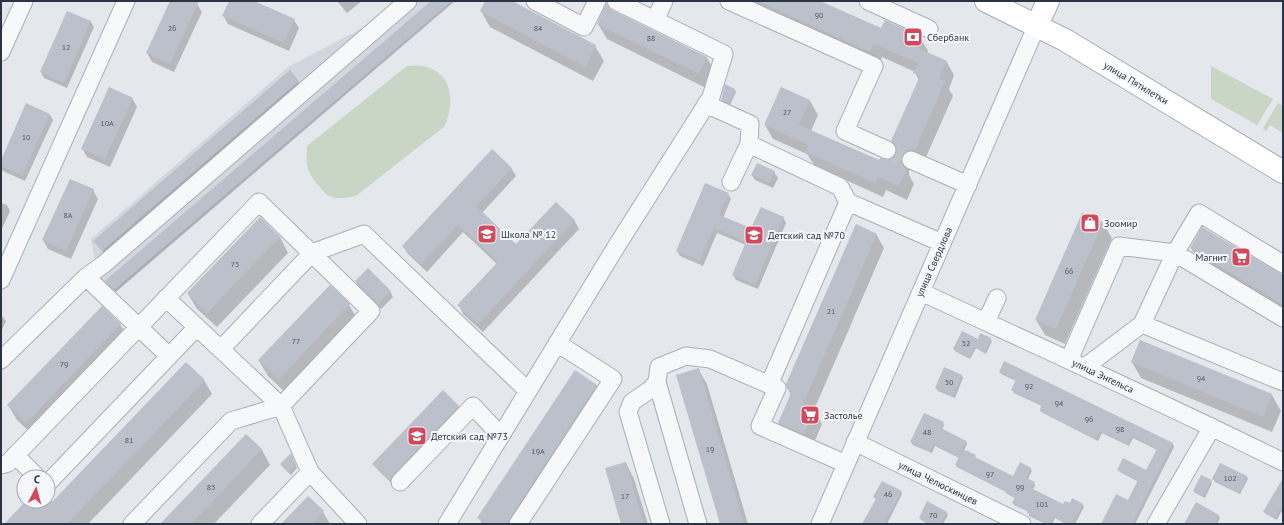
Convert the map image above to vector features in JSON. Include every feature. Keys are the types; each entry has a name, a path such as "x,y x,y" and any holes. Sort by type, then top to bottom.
{"main road":[{"name":"улица Пятилетки","path":"986,1 1065,40 1283,172"},
{"name":"улица Свердлова","path":"1037,25 1048,1"}],"street":[{"path":"1,52 24,1"},
{"path":"1,280 126,1"},
{"path":"1,360 86,277 104,264 408,1"},
{"path":"535,1 584,27 597,1"},
{"path":"447,524 557,343 711,97 724,54 616,1"},
{"path":"655,20 664,1"},
{"path":"729,1 874,66 845,131 887,150"},
{"path":"868,1 929,29"},
{"name":"улица Свердлова","path":"820,524 1037,25"},
{"path":"706,104 750,124 749,144 731,182"},
{"path":"749,144 840,187 848,202 942,243"},
{"path":"911,160 968,184"},
{"path":"1,465 8,463 259,202 372,311 281,406 231,421 132,524"},
{"path":"769,385 848,202"},
{"path":"1077,363 1142,324 1175,253 1199,213 1283,264"},
{"path":"221,350 312,253 364,234 528,391"},
{"path":"1077,363 1119,246 1175,253 1283,318"},
{"path":"86,277 169,356"},
{"name":"улица Энгельса","path":"921,292 1077,363 1283,462"},
{"path":"166,298 281,406 310,472 358,524"},
{"path":"986,322 997,298"},
{"path":"1142,324 1283,382"},
{"path":"56,475 197,327"},
{"path":"518,524 613,379 557,343"},
{"path":"698,524 657,382 659,367 686,356 710,359 777,388 760,426 846,464"},
{"path":"657,382 651,389 632,402 628,412 661,524"},
{"path":"400,482 473,406 501,436"},
{"path":"1156,524 1212,427"},
{"name":"улица Челюскинцев","path":"855,442 1022,524"},
{"path":"15,455 29,469"},
{"path":"260,524 310,472"}],"shaded area":[{"path":"414,1 453,1 111,295 99,284 91,239 288,67"}],"green space":[{"path":"407,66 423,66 433,70 441,75 446,82 449,90 450,107 445,126 356,196 334,198 329,196 321,189 309,172 307,163 307,146"},
{"path":"1211,66 1273,99 1257,125 1211,99"},
{"path":"1278,103 1283,106 1283,133 1270,125 1266,131 1263,128"}],"building":[{"path":"170,1 199,1 170,64 146,53"},
{"path":"229,1 254,1 295,19 284,43 222,16"},
{"path":"431,1 452,1 114,290 105,281"},
{"path":"485,1 512,1 596,45 585,67 480,11"},
{"path":"757,1 820,1 881,28 885,20 921,36 916,47 947,61 939,78 945,81 915,151 910,150 905,152 902,156 901,161 903,166 907,169 899,186 878,177 875,183 805,152 809,145 764,125 781,87 810,100 799,125 879,160 880,158 888,160 896,154 897,149 891,141 920,76 913,73 918,63 874,44 870,52"},
{"path":"606,4 612,10 707,57 699,74 597,24"},
{"path":"67,11 91,21 64,83 40,72"},
{"path":"290,70 299,81 102,251 93,241"},
{"path":"725,84 735,89 729,103 721,100"},
{"path":"109,87 133,98 105,159 81,149"},
{"path":"26,103 50,114 22,176 1,166 1,160"},
{"name":"Школа № 12","path":"492,149 512,168 476,206 516,244 556,202 575,220 478,324 457,305 498,262 458,225 421,264 402,246"},
{"path":"757,163 775,171 770,183 751,175"},
{"path":"70,179 94,189 66,251 42,240"},
{"name":"Детский сад №70","path":"705,183 729,193 719,215 751,228 761,207 784,217 755,285 732,275 746,242 714,228 700,261 676,251"},
{"path":"1082,213 1103,222 1056,329 1035,320"},
{"path":"260,217 280,237 207,313 187,293"},
{"path":"856,224 877,234 803,404 815,409 804,434 778,423 792,391 787,389 786,384"},
{"path":"1202,227 1283,275 1283,305 1190,248"},
{"path":"368,268 391,291 378,304 355,281"},
{"path":"330,285 350,304 278,380 258,360"},
{"path":"102,306 121,324 26,423 7,405"},
{"path":"962,331 978,339 980,333 991,338 985,352 974,347 969,357 953,349"},
{"path":"1140,340 1272,394 1263,417 1131,362"},
{"path":"1004,361 1173,443 1132,524 1101,524 1116,494 1128,500 1138,480 1117,470 1123,458 1146,470 1157,449 1132,436 1128,444 1100,431 1096,439 1040,411 1041,405 1011,390 1016,380 999,372"},
{"path":"186,362 205,380 67,524 4,524 18,509 56,509 56,498"},
{"path":"944,367 962,375 953,396 935,388"},
{"path":"699,368 744,524 720,524 676,375"},
{"path":"575,370 597,385 506,524 487,524 477,518"},
{"name":"Детский сад №73","path":"443,390 459,406 393,475 390,481 372,464"},
{"path":"924,413 944,422 941,428 966,441 958,457 933,444 930,451 910,442"},
{"path":"246,434 262,449 191,524 160,524"},
{"path":"963,449 976,455 975,457 1013,476 1020,462 1031,468 1026,478 1035,482 1031,488 1063,504 1065,501 1070,503 1072,498 1083,504 1073,524 1068,524 1054,517 1049,524 1027,513 1028,511 1012,503 1015,497 955,465"},
{"path":"291,453 296,465 289,473 280,464"},
{"path":"626,462 644,524 621,524 605,468"},
{"path":"1220,463 1247,476 1239,493 1212,479"},
{"path":"1201,475 1212,480 1203,496 1193,491"},
{"path":"1283,478 1283,504 1275,518 1263,512"},
{"path":"882,481 902,491 884,524 862,524 876,499 873,497"},
{"path":"308,496 324,511 312,524 281,524"},
{"path":"927,501 947,512 940,524 930,524 919,518"},
{"path":"1196,502 1219,515 1215,524 1184,524"}],"tunnel":[{"path":"887,150 911,160"}],"place":[{"name":"Сбербанк","path":"913,37"},
{"name":"Зоомир","path":"1090,223"},
{"name":"Школа № 12","path":"487,234"},
{"name":"Детский сад №70","path":"754,235"},
{"name":"Магнит","path":"1241,257"},
{"name":"Застолье","path":"810,415"},
{"name":"Детский сад №73","path":"417,436"}]}
